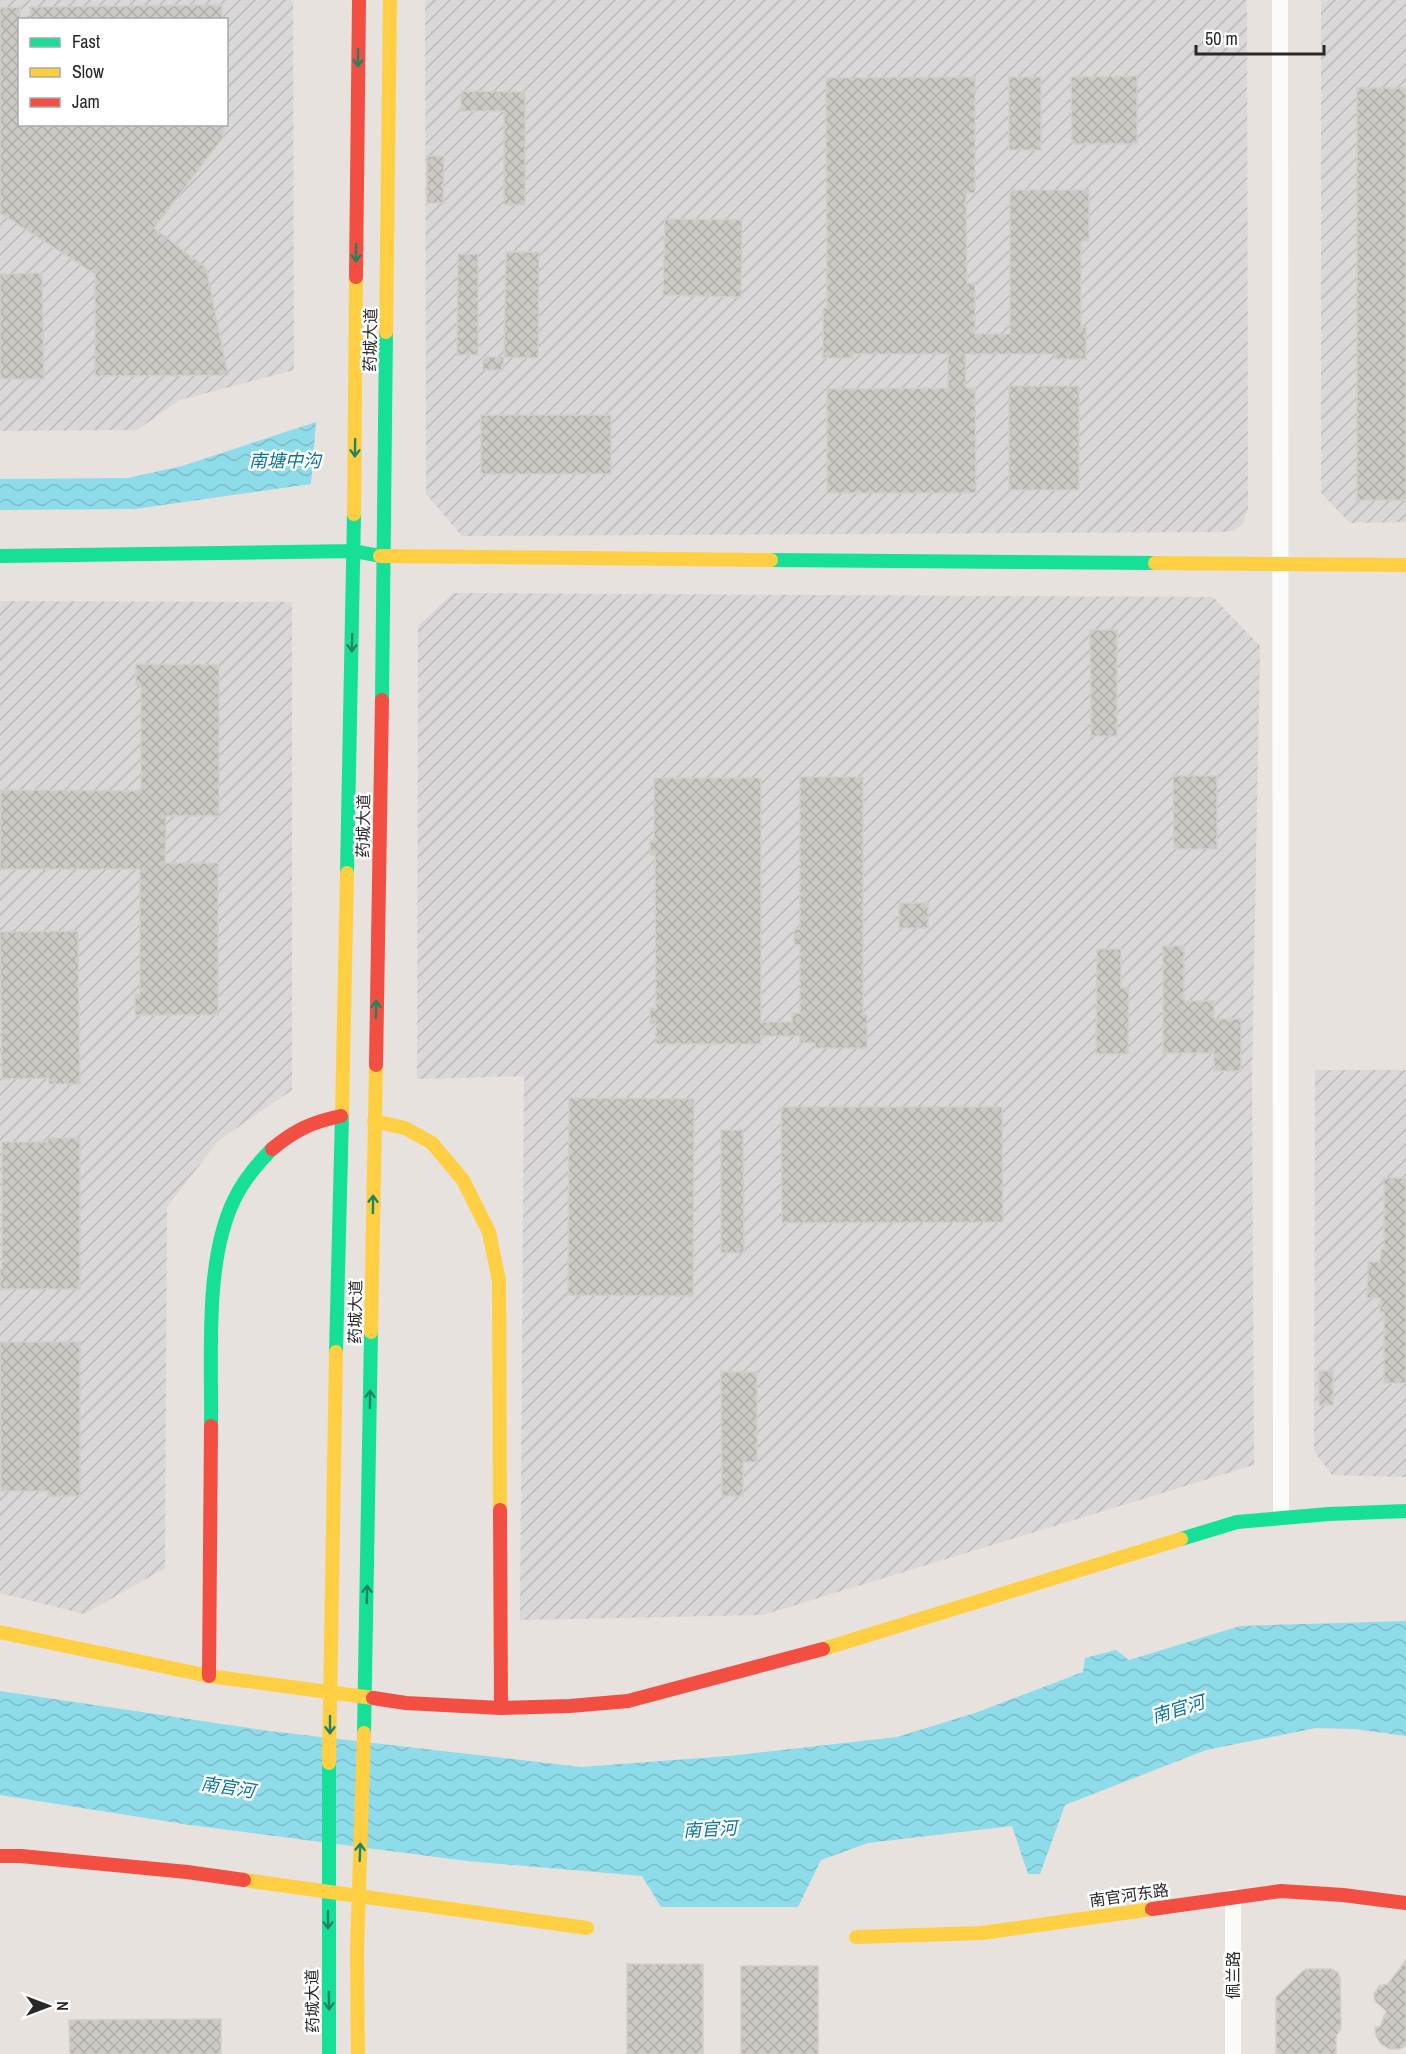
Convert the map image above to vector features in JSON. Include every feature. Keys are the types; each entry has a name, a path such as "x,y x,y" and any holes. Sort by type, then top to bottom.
{"main road":[{"name":"药城大道","path":"329,2054 330,1645 354,551 359,0"},
{"name":"药城大道","path":"358,2054 357,1952 366,1653 384,557 390,0"},
{"path":"0,556 354,551 384,557 1406,565"},
{"path":"209,1676 212,1316 217,1265 228,1214 245,1182 268,1152 289,1134 316,1121 342,1116"},
{"path":"374,1121 405,1128 432,1143 464,1180 489,1232 499,1281 501,1708"},
{"path":"0,1632 209,1676 406,1703 501,1708 570,1706 628,1701 797,1657 1238,1522 1406,1511"},
{"path":"0,1856 187,1872 587,1928"},
{"name":"南官河东路","path":"856,1937 982,1933 1281,1891 1342,1895 1406,1903"}],"street":[{"path":"1280,0 1281,1518"},
{"name":"佩兰路","path":"1233,1897 1233,2054"}],"shaded area":[{"path":"0,0 293,0 294,370 180,400 137,430 0,431"},
{"path":"425,0 1247,0 1248,510 1242,525 1234,531 1225,532 462,536 426,494"},
{"path":"1321,0 1406,0 1406,522 1350,523 1321,493"},
{"path":"453,593 1213,597 1260,646 1252,1078 1254,1465 763,1615 520,1620 524,1076 417,1079 418,626"},
{"path":"0,601 292,602 292,1090 219,1140 167,1207 165,1568 84,1614 0,1593"},
{"path":"1315,1070 1406,1070 1406,1477 1332,1475 1314,1451"}],"water":[{"name":"南塘中沟","path":"316,422 311,484 135,509 0,510 0,479 128,478 182,466"},
{"name":"南官河","path":"1406,1621 1406,1736 1354,1729 1316,1728 1206,1750 1065,1805 1040,1874 1028,1874 1012,1826 868,1843 821,1860 798,1907 661,1907 642,1876 467,1861 190,1825 0,1795 0,1691 269,1731 581,1767 728,1756 897,1737 975,1713 1083,1672 1085,1658 1116,1650 1129,1660 1240,1626"}],"building":[{"path":"222,5 222,18 30,18 30,7"},
{"path":"20,7 20,18 18,18 18,126 224,126 224,136 154,228 206,268 228,375 95,376 95,274 0,213 0,8"},
{"path":"1137,76 1137,144 1072,144 1071,77"},
{"path":"975,77 975,193 966,193 967,283 975,283 975,334 1010,334 1010,190 1089,190 1089,241 1081,241 1081,327 1086,327 1086,359 1055,359 1055,354 965,354 966,388 975,388 976,493 827,493 827,389 948,388 948,354 853,354 853,358 823,358 823,308 827,308 826,78"},
{"path":"1009,77 1041,77 1041,150 1009,150"},
{"path":"1357,88 1406,88 1406,500 1357,500"},
{"path":"461,91 525,92 525,205 504,205 504,111 461,111"},
{"path":"427,156 444,156 443,203 427,203"},
{"path":"665,219 742,220 741,297 663,295"},
{"path":"506,252 539,252 538,358 504,357"},
{"path":"458,254 478,254 478,355 457,355"},
{"path":"42,273 44,379 0,379 0,274"},
{"path":"483,357 504,357 503,370 483,370"},
{"path":"1009,386 1079,386 1079,490 1009,490"},
{"path":"481,415 611,415 611,474 481,474"},
{"path":"1090,630 1117,630 1117,736 1091,736"},
{"path":"136,664 219,665 219,816 166,816 165,863 218,863 218,1015 135,1015 135,994 140,994 140,869 0,869 1,790 141,791 141,685 136,685"},
{"path":"1173,776 1217,776 1217,849 1174,849"},
{"path":"800,777 863,777 863,1015 867,1015 867,1048 815,1048 815,1043 800,1043 800,1036 761,1036 761,1044 656,1044 656,1024 650,1024 650,1008 656,1008 655,855 650,855 650,840 654,840 654,778 761,778 761,1022 792,1022 792,1013 800,1013 800,945 794,945 794,929 800,929"},
{"path":"899,903 928,903 928,928 899,928"},
{"path":"78,931 80,1084 49,1084 49,1078 2,1079 0,932"},
{"path":"1163,946 1184,946 1184,1001 1214,1001 1214,1019 1241,1019 1241,1071 1214,1071 1214,1053 1163,1053"},
{"path":"1097,949 1121,949 1121,988 1129,988 1128,1054 1096,1054"},
{"path":"569,1098 694,1099 693,1296 568,1295"},
{"path":"781,1107 1002,1107 1003,1222 782,1223"},
{"path":"721,1130 743,1130 744,1253 721,1253"},
{"path":"48,1138 80,1138 80,1289 0,1289 2,1142 48,1142"},
{"path":"1384,1178 1406,1178 1406,1383 1384,1383 1384,1312 1380,1312 1381,1298 1367,1298 1368,1262 1380,1262 1381,1249 1384,1249"},
{"path":"0,1342 80,1342 80,1496 48,1496 48,1491 1,1491"},
{"path":"1319,1371 1333,1371 1333,1405 1319,1405"},
{"path":"721,1372 757,1372 757,1462 743,1462 743,1496 722,1496"},
{"path":"1406,1960 1406,2046 1389,2049 1381,2044 1376,2036 1375,2027 1380,2027 1386,2011 1375,2001 1374,1994 1379,1986 1388,1984"},
{"path":"627,1964 703,1964 703,2054 627,2054"},
{"path":"741,1966 818,1966 818,2054 741,2054"},
{"path":"1307,1969 1332,1969 1338,1973 1340,1978 1341,2029 1336,2036 1336,2054 1276,2054 1276,1997"},
{"path":"221,2019 221,2054 70,2054 69,2020"}],"traffic: fast":[{"path":"382,700 386,332"},
{"path":"347,873 354,514"},
{"path":"0,556 354,551 380,556"},
{"path":"771,560 1155,563"},
{"path":"336,1352 342,1114"},
{"path":"211,1426 212,1311 218,1252 224,1225 234,1200 251,1173 272,1149"},
{"path":"364,1733 371,1332"},
{"path":"1181,1539 1237,1522 1329,1514 1406,1511"},
{"path":"329,1763 329,2054"}],"traffic: slow":[{"path":"386,332 390,0"},
{"path":"354,514 356,277"},
{"path":"380,556 771,560"},
{"path":"1155,563 1406,565"},
{"path":"342,1114 347,873"},
{"path":"371,1332 376,1065"},
{"path":"374,1121 405,1128 432,1143 463,1180 489,1232 499,1281 500,1510"},
{"path":"329,1763 336,1352"},
{"path":"823,1649 1181,1539"},
{"path":"0,1632 209,1676 373,1698"},
{"path":"358,2054 357,1952 364,1733"},
{"path":"244,1880 587,1928"},
{"path":"856,1937 982,1933 1152,1909"}],"traffic: jam":[{"path":"356,277 359,0"},
{"path":"376,1065 382,700"},
{"path":"272,1149 304,1128 341,1116"},
{"path":"209,1676 211,1426"},
{"path":"500,1510 501,1708"},
{"path":"373,1698 406,1703 501,1708 570,1706 628,1701 823,1649"},
{"path":"0,1856 187,1872 244,1880"},
{"path":"1152,1909 1281,1891 1343,1895 1406,1903"}]}
